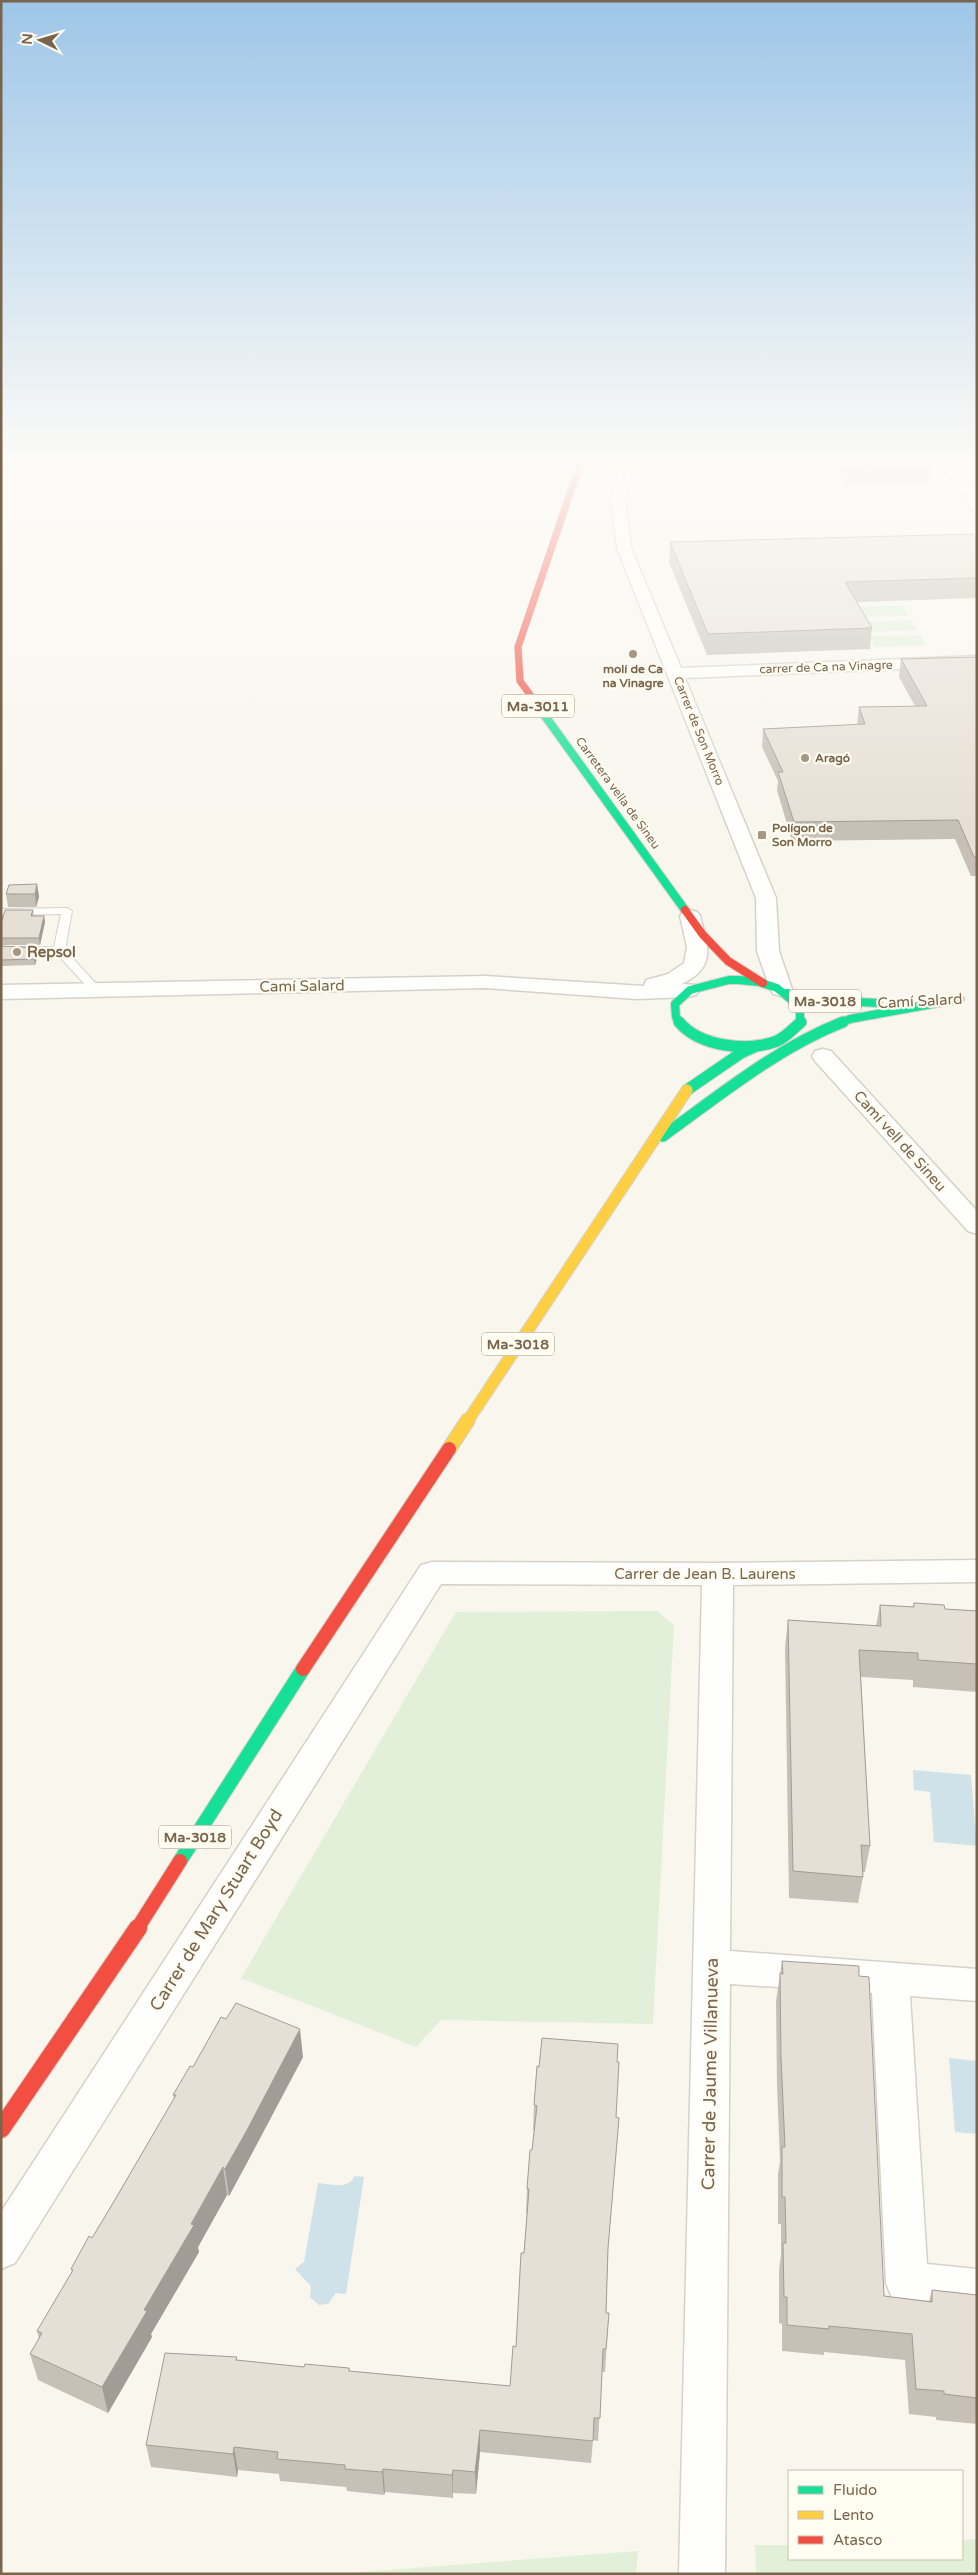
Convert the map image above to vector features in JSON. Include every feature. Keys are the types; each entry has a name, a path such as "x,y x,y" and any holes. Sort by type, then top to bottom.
{"main road":[{"name":"Carretera vella de Sineu","path":"539,584 518,647 520,681 703,935 728,961 777,988"},
{"name":"Carretera vella de Sineu","path":"703,935 711,960"},
{"path":"695,1049 682,1026 674,1006 708,975"},
{"name":"Ma-3018","path":"693,988 729,980 777,988 800,1007 801,1022"},
{"name":"Camí Salard","path":"649,1146 767,1062 825,1029 850,1019 964,999 864,1003 818,1000 777,988"},
{"name":"Camí Salard","path":"827,1013 864,1003"},
{"name":"Ma-3018","path":"689,1087 741,1052 788,1036 801,1022 814,1017"},
{"name":"Ma-3018","path":"682,1026 711,1042 726,1046 756,1046"},
{"name":"Ma-3018","path":"1,2129 113,1967 279,1704 689,1087 693,1072"}],"street":[{"name":"Carrer de Son Morro","path":"639,584 766,898 768,942 777,988"},
{"name":"carrer de Ca na Vinagre","path":"676,673 977,661"},
{"path":"571,989 661,984 682,976 693,967 698,950 690,916"},
{"name":"Camí Salard","path":"1,992 487,982 601,992 655,993 693,988"},
{"name":"Camí Salard","path":"601,992 644,1003 682,1026"},
{"name":"Camí vell de Sineu","path":"823,1056 977,1226"},
{"name":"Carrer de Jean B. Laurens","path":"432,1573 718,1574 977,1571"},
{"name":"Carrer de Mary Stuart Boyd","path":"1,2249 432,1573"},
{"name":"Carrer de Jaume Villanueva","path":"702,2574 718,1574"},
{"path":"711,1967 977,1985"},
{"path":"890,1978 907,2283 977,2290"}],"lane":[{"path":"1,912 67,911 58,950"},
{"path":"1,950 58,950 96,990"}],"green space":[{"path":"903,606 908,616 856,617 851,607"},
{"path":"911,620 917,630 865,632 859,622"},
{"path":"920,635 926,645 875,647 869,636"},
{"path":"657,1611 674,1625 653,2024 441,2020 416,2047 241,1978 456,1612"},
{"path":"977,2539 977,2574 756,2574 755,2545 788,2545 788,2560 963,2560 963,2540"},
{"path":"638,2551 636,2574 334,2574"}],"shaded area":[{"path":"913,1770 971,1775 977,1846 934,1842 930,1792 914,1790"},
{"path":"949,2058 977,2061 977,2134 955,2132"},
{"path":"354,2176 364,2177 346,2294 336,2293 328,2304 319,2305 310,2297 311,2286 295,2269 304,2262 318,2183 344,2185 352,2180"}],"building":[{"path":"687,584 846,584 872,628 708,634"},
{"path":"977,657 977,857 974,857 958,820 794,822 778,772 783,772 763,729 865,724 859,707 927,706 901,659"},
{"path":"37,884 35,894 6,894 9,885"},
{"path":"5,910 33,910 31,916 44,916 39,938 1,938 1,924"},
{"path":"1,946 37,948 34,959 1,960"},
{"path":"914,1603 944,1605 945,1609 977,1611 977,1664 918,1660 918,1653 859,1650 870,1846 861,1845 863,1877 793,1871 788,1620 881,1626 880,1605 914,1607"},
{"path":"782,1961 859,1966 859,1976 869,1977 884,2296 932,2302 932,2290 977,2295 977,2398 944,2394 944,2391 916,2389 912,2334 829,2326 829,2329 787,2325 787,2297 784,2297 783,2243 786,2243 785,2197 782,2197 782,2147 785,2147 781,2057 780,1973 783,1974"},
{"path":"236,2003 300,2029 246,2132 225,2169 223,2167 191,2224 194,2225 144,2310 147,2311 102,2387 30,2354 42,2333 37,2331 73,2270 71,2269 89,2236 92,2238 116,2198 176,2095 173,2095 190,2066 193,2067 221,2017 226,2019"},
{"path":"542,2038 618,2044 616,2117 619,2118 608,2248 606,2313 609,2313 606,2349 603,2349 600,2418 594,2418 593,2441 480,2430 475,2472 453,2470 452,2475 383,2469 382,2472 345,2469 345,2465 277,2459 278,2452 234,2447 233,2454 146,2445 165,2353 237,2357 236,2360 304,2367 305,2364 349,2368 349,2371 510,2386 513,2346 516,2347 521,2253 524,2253 530,2150 532,2150 537,2106 534,2105 537,2066 539,2067"}],"traffic: fast":[{"path":"539,707 685,910"},
{"path":"729,980 759,982 777,988 793,999 800,1007 801,1022 780,1040 753,1046 723,1044 695,1035 684,1028 676,1017 675,1004 690,990 729,980"},
{"path":"787,993 818,1000 878,1003"},
{"path":"663,1136 767,1062 825,1029 850,1019 960,999"},
{"path":"687,1090 741,1053 756,1046"},
{"path":"180,1861 303,1669"}],"traffic: slow":[{"path":"449,1449 687,1090"}],"traffic: jam":[{"path":"539,584 518,647 520,681 539,707"},
{"path":"685,910 703,935 728,961 763,983"},
{"path":"303,1669 449,1449"},
{"path":"1,2129 113,1967 180,1861"}],"place":[{"name":"molí de Ca na Vinagre","path":"633,654"},
{"name":"Aragó","path":"805,758"},
{"name":"Polígon de Son Morro","path":"762,835"},
{"name":"Repsol","path":"17,952"}]}
